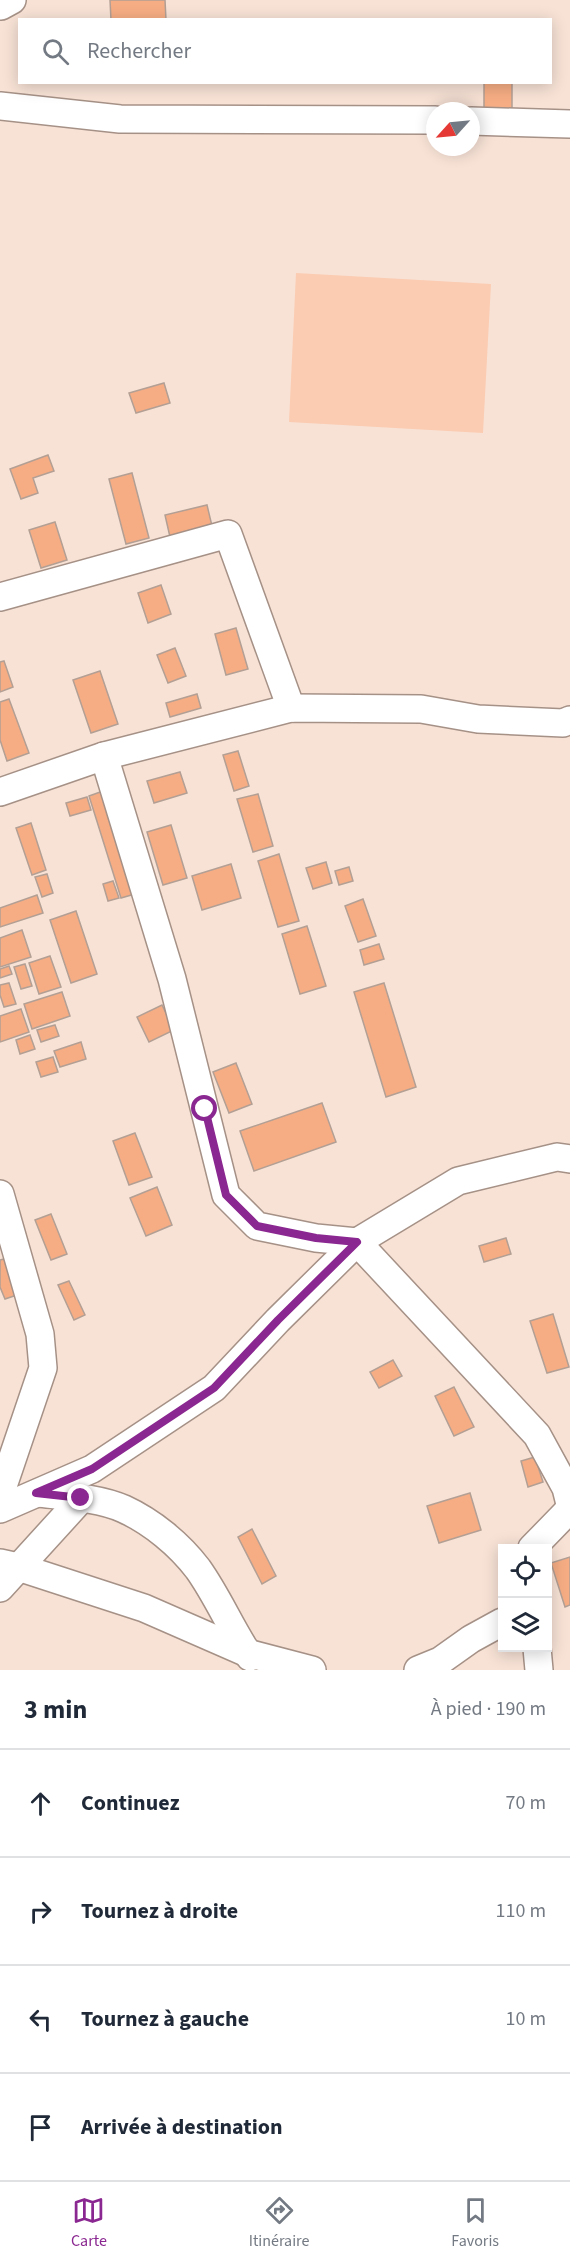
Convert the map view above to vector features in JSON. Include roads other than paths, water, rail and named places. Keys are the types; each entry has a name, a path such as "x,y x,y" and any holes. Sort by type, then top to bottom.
{"street":[{"path":"0,4 1,6 12,0"},
{"path":"0,106 120,119 426,120"},
{"path":"480,121 570,124"},
{"path":"0,597 228,534 291,708"},
{"path":"0,792 104,756 291,708 421,709 478,719 563,723 570,720"},
{"path":"104,756 172,979 226,1195 257,1226 316,1238 357,1242 537,1435 566,1488 570,1506 536,1544"},
{"path":"0,1509 92,1469 214,1388 278,1320 357,1242 458,1182 557,1157 570,1159"},
{"path":"0,1194 40,1334 43,1368 0,1496"},
{"path":"36,1493 81,1498 122,1508 156,1528 198,1570 253,1661"},
{"path":"0,1588 9,1565 81,1498"},
{"path":"9,1565 144,1608 253,1661 312,1670"},
{"path":"418,1670 440,1661 471,1639 498,1624"},
{"path":"537,1652 539,1670"}]}
